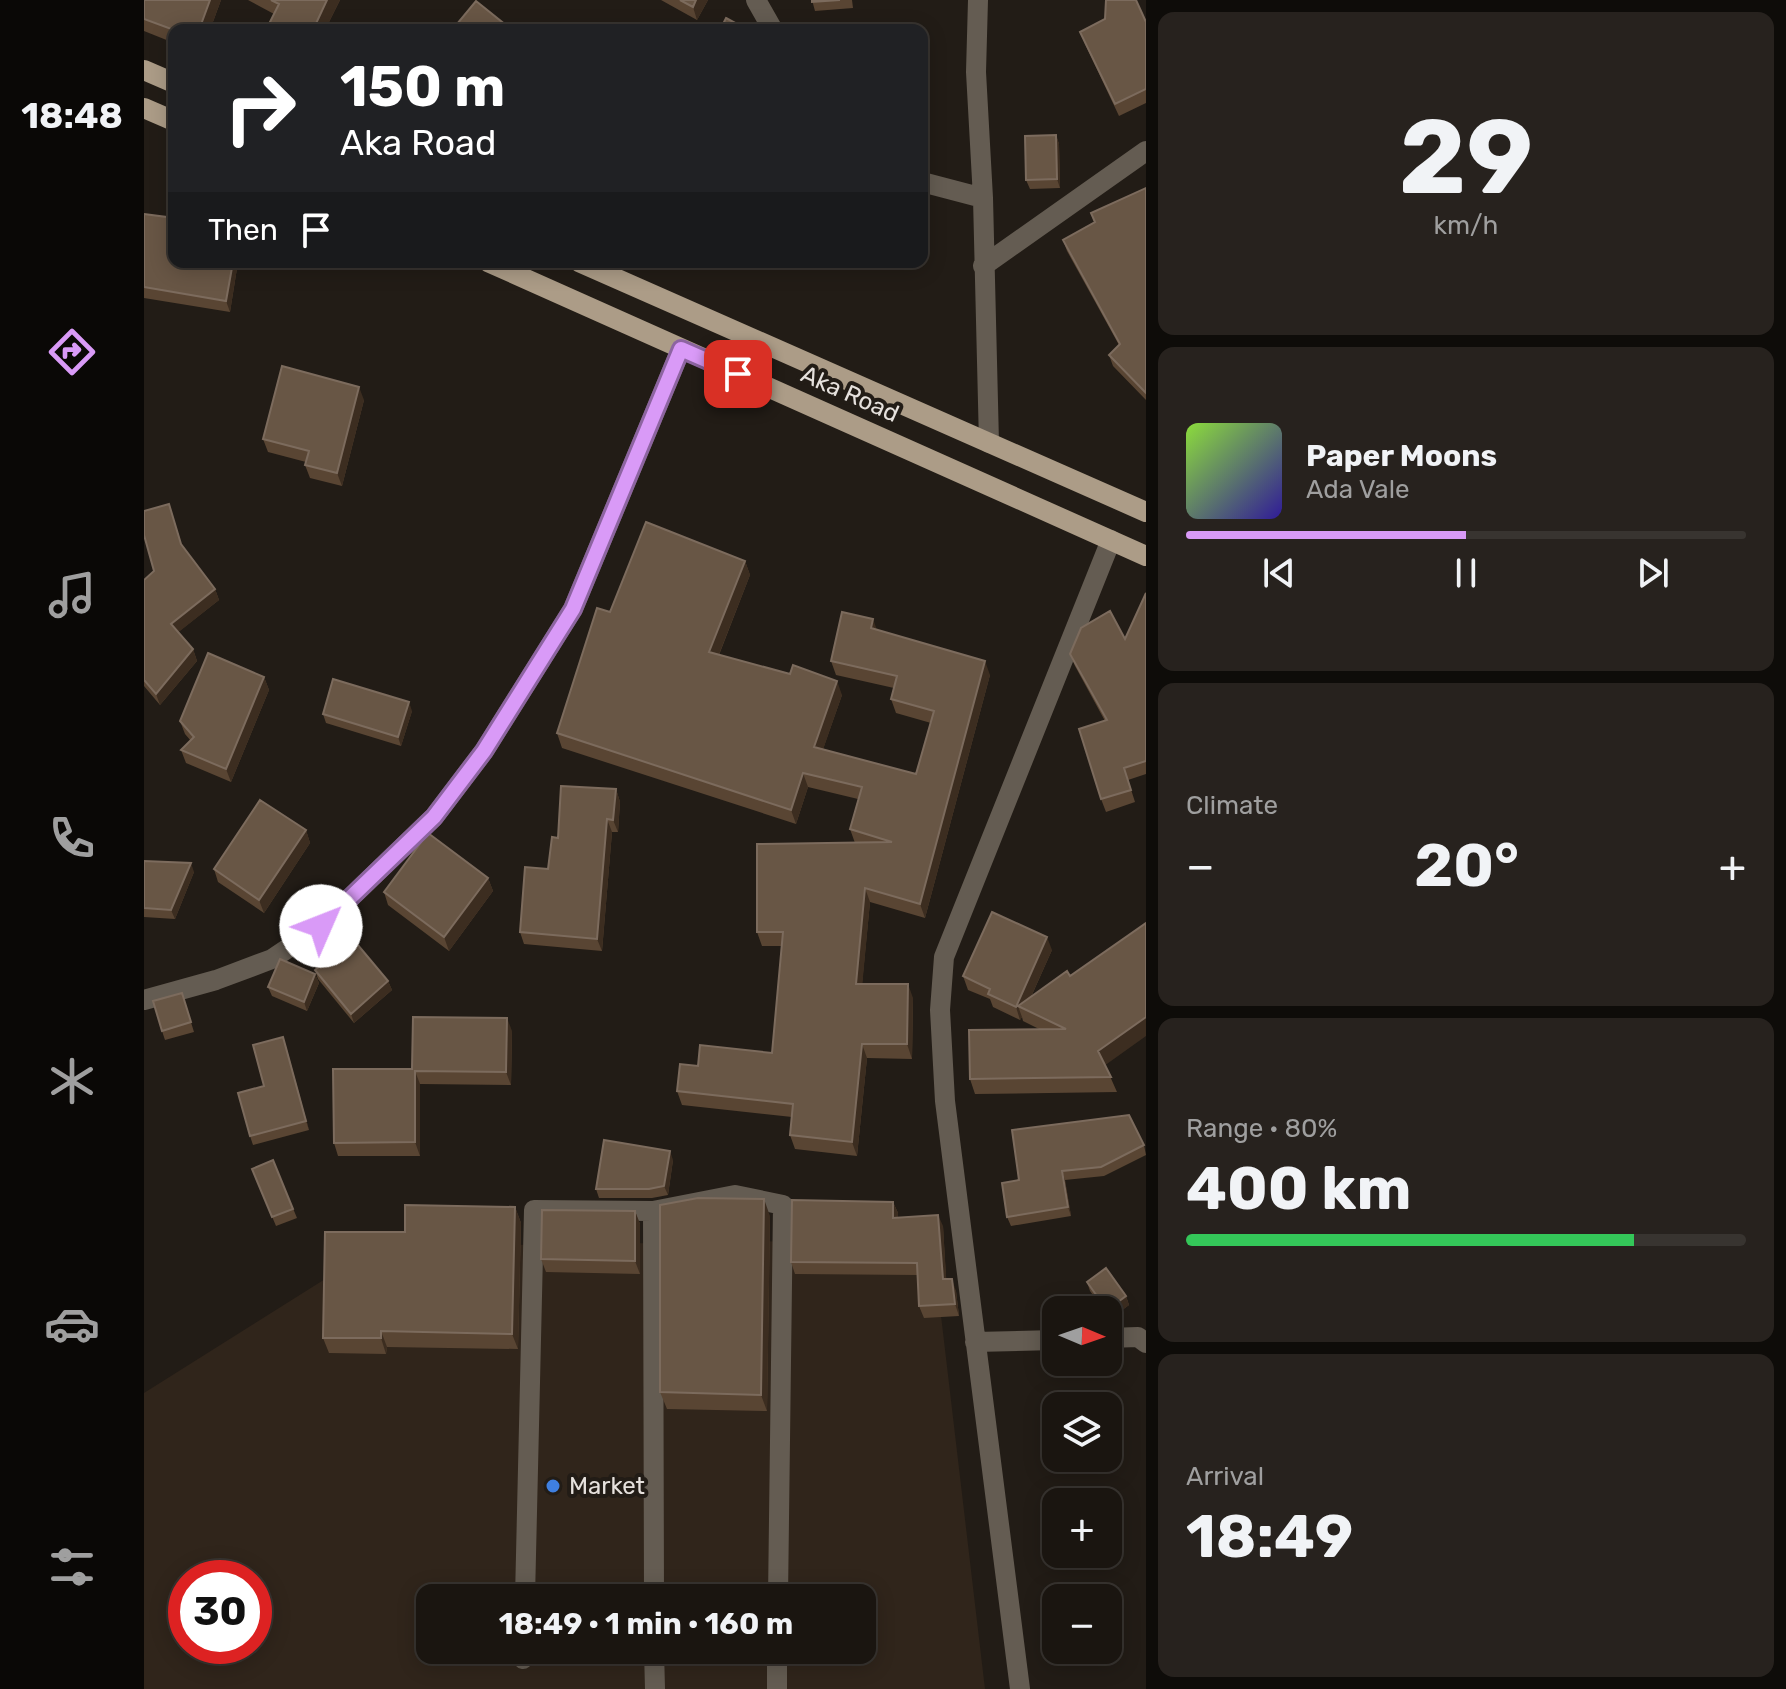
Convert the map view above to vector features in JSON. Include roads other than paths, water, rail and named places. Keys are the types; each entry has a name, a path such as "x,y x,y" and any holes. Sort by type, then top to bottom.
{"main road":[{"path":"144,70 168,80"},
{"path":"144,108 168,118"},
{"name":"Aka Road","path":"501,268 1146,556"},
{"name":"Aka Road","path":"593,268 1146,512"}],"street":[{"path":"756,0 770,24"},
{"path":"978,0 976,72 983,198 989,443"},
{"path":"983,266 1146,151"},
{"path":"928,184 983,198"},
{"path":"144,1000 216,980 272,959 321,926 434,817 484,751 573,609 681,349"},
{"path":"1020,1689 945,1101 940,1010 944,957 1111,540"},
{"path":"525,1584 534,1210 653,1211 735,1195 783,1205 778,1584"},
{"path":"653,1211 654,1584"},
{"path":"1122,1338 1138,1337 1146,1343"},
{"path":"975,1342 1042,1340"},
{"path":"654,1664 655,1689"},
{"path":"777,1664 777,1689"}],"place":[{"name":"Market","path":"553,1486"}]}
